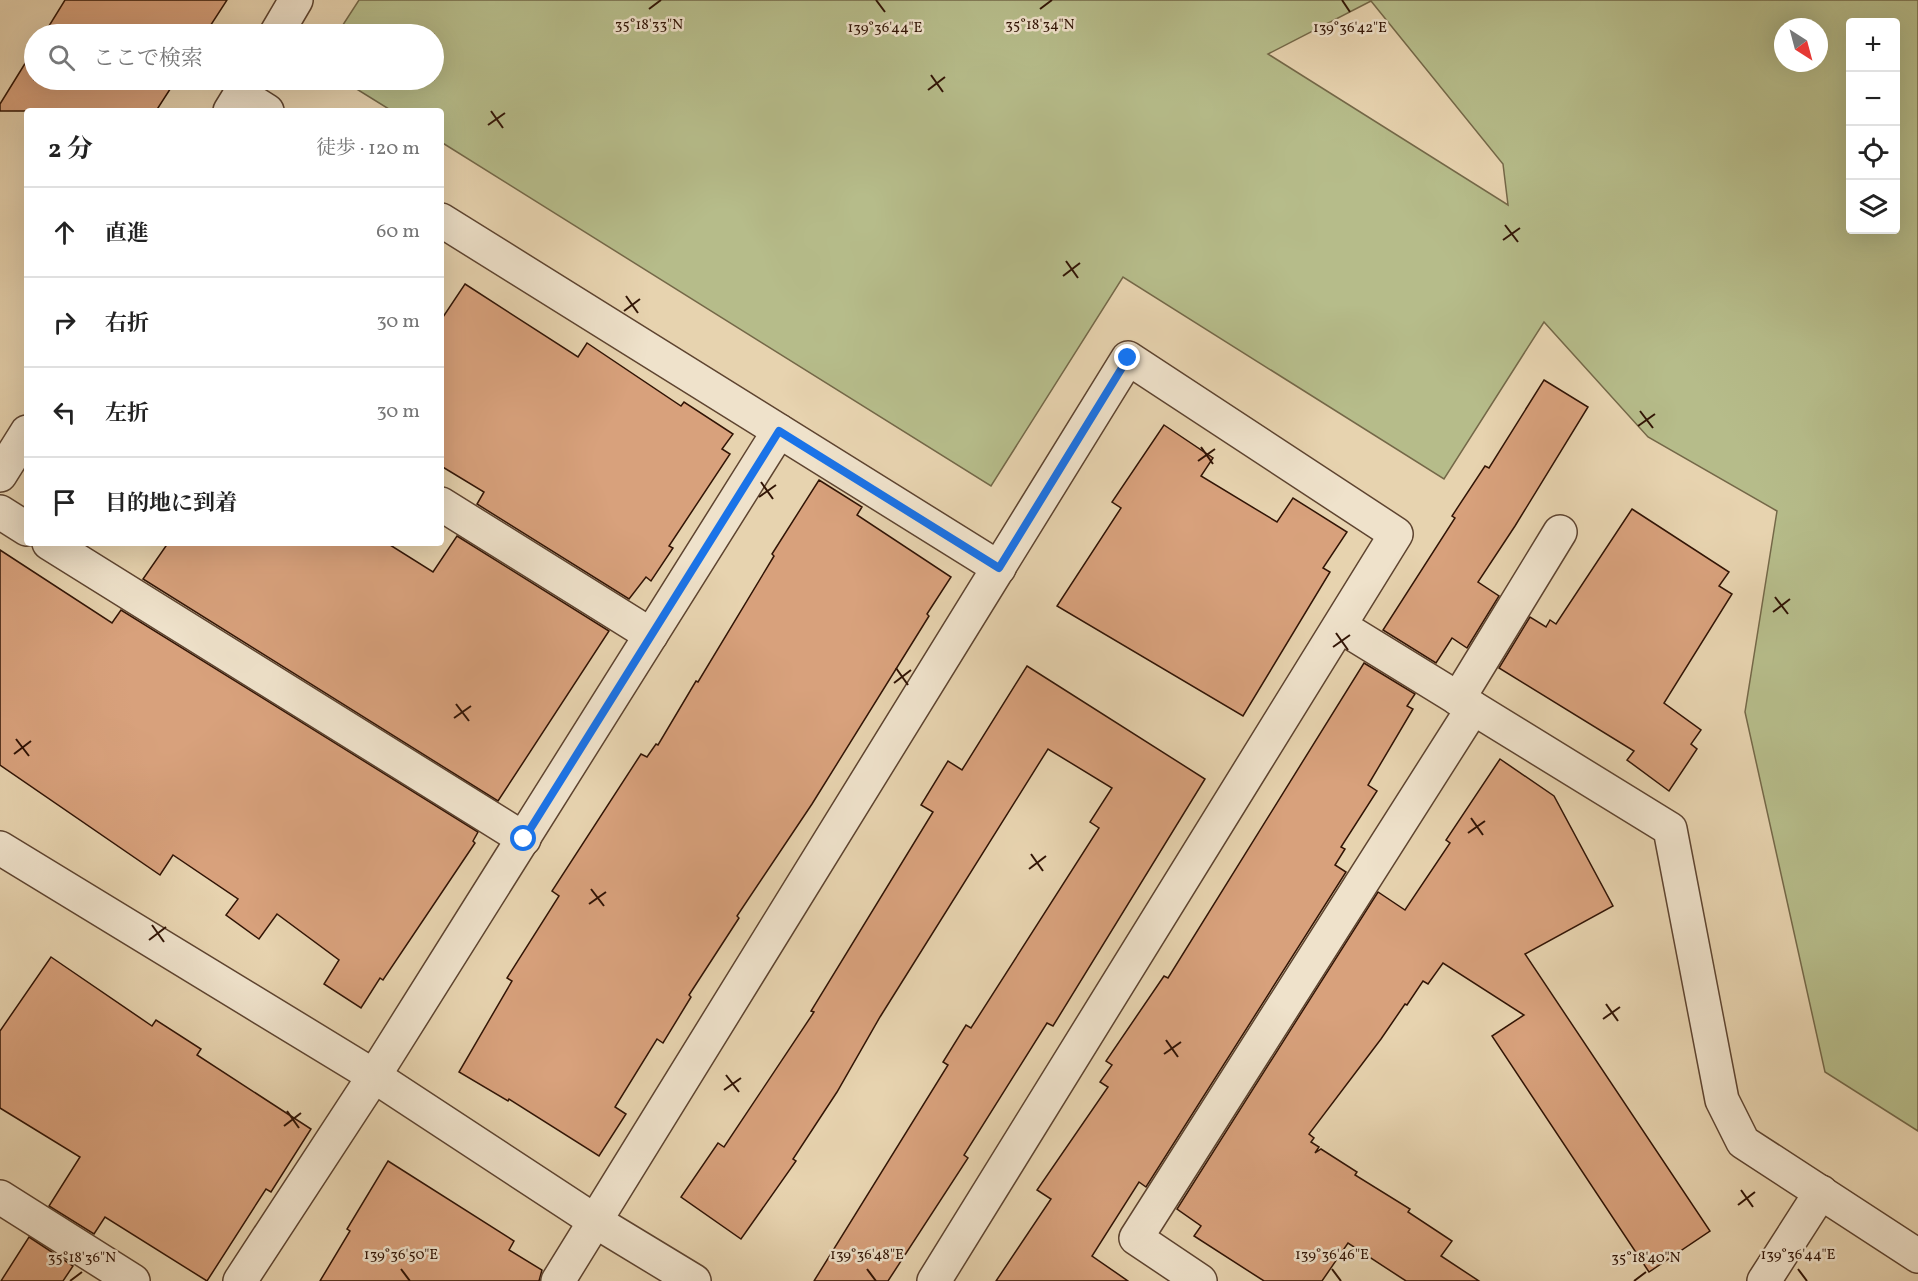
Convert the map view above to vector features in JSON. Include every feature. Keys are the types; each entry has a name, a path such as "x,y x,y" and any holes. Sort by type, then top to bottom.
{"street":[{"path":"282,24 296,0"},
{"path":"444,222 999,568"},
{"path":"558,1281 1128,358 1396,534 934,1281"},
{"path":"240,1281 374,1076 779,431"},
{"path":"0,475 24,437"},
{"path":"444,506 651,635"},
{"path":"0,512 24,527"},
{"path":"1200,1281 1136,1238 1465,704 1560,532"},
{"path":"54,546 524,839"},
{"path":"1340,626 1670,829 1722,1100 1743,1142 1918,1256"},
{"path":"0,848 374,1076 596,1221 694,1281"},
{"path":"1764,1281 1821,1192"},
{"path":"0,1197 134,1281"}],"green space":[{"path":"359,0 1918,0 1918,1131 1825,1072 1745,712 1777,511 1648,437 1544,322 1444,479 1123,277 991,486 444,144 444,108 387,108 358,90 444,90 444,24 343,24","holes":["1371,1 1503,164 1508,205 1268,54"]}],"building":[{"path":"65,0 227,0 211,24 50,24"},
{"path":"24,65 24,90 170,90 158,108 24,108 24,111 0,111 0,104"},
{"path":"465,284 578,357 587,343 681,406 684,402 733,434 722,449 730,454 669,546 673,548 651,581 646,577 629,599 477,504 484,492 444,468 444,316"},
{"path":"1544,380 1588,407 1478,582 1499,596 1467,648 1452,638 1436,663 1383,630 1455,518 1452,516 1485,466 1489,468"},
{"path":"1164,425 1213,458 1201,476 1277,522 1293,498 1347,532 1323,568 1330,572 1243,716 1057,606 1121,508 1112,502"},
{"path":"819,480 862,507 857,515 951,577 812,804 737,916 739,918 689,995 691,997 663,1043 657,1039 615,1107 626,1114 599,1156 509,1099 508,1101 459,1072 512,981 507,978 559,896 552,891 641,754 647,757 656,744 658,745"},
{"path":"1632,509 1729,572 1719,586 1732,594 1664,703 1701,730 1691,744 1697,749 1669,791 1627,760 1634,751 1499,668 1530,617 1546,627 1550,620 1556,624"},
{"path":"457,536 609,631 498,801 143,579 166,546 392,546 433,572"},
{"path":"0,550 112,623 121,610 478,832 473,841 475,843 383,980 380,978 361,1008 324,984 339,960 277,914 259,939 226,915 238,899 173,855 160,875 0,765"},
{"path":"1364,663 1415,694 1407,706 1413,709 1368,785 1377,791 1341,847 1345,849 1335,865 1346,872 1146,1187 1139,1182 1092,1256 1128,1281 996,1281 1051,1199 1037,1190 1108,1087 1100,1082 1112,1065 1106,1061 1164,976 1168,978"},
{"path":"1027,666 1205,779 1053,1026 1047,1023 964,1155 968,1158 888,1281 814,1281 948,1065 943,1062 966,1025 971,1028 1099,828 1090,822 1112,788 1048,749 880,1017 837,1092 793,1159 796,1161 741,1239 681,1197 718,1143 724,1147 814,1012 811,1011 933,812 921,805 948,761 962,770"},
{"path":"1500,759 1554,796 1613,906 1525,954 1710,1231 1649,1272 1492,1036 1524,1015 1443,963 1428,984 1423,981 1309,1134 1314,1138 1311,1142 1319,1147 1315,1153 1321,1149 1357,1172 1355,1175 1410,1209 1408,1212 1452,1241 1441,1256 1479,1281 1406,1281 1348,1243 1322,1281 1264,1281 1194,1236 1201,1226 1177,1209 1378,892 1405,910 1450,843 1446,840"},
{"path":"51,957 152,1026 156,1020 201,1049 197,1055 311,1129 271,1192 266,1189 207,1281 105,1217 94,1234 49,1206 80,1157 0,1108 0,1031"},
{"path":"388,1161 514,1241 509,1250 542,1270 539,1281 320,1281 350,1231 347,1229"},
{"path":"29,1237 73,1266 63,1281 1,1281"}],"route":[{"path":"524,839 779,431 999,568 1128,358"}]}
